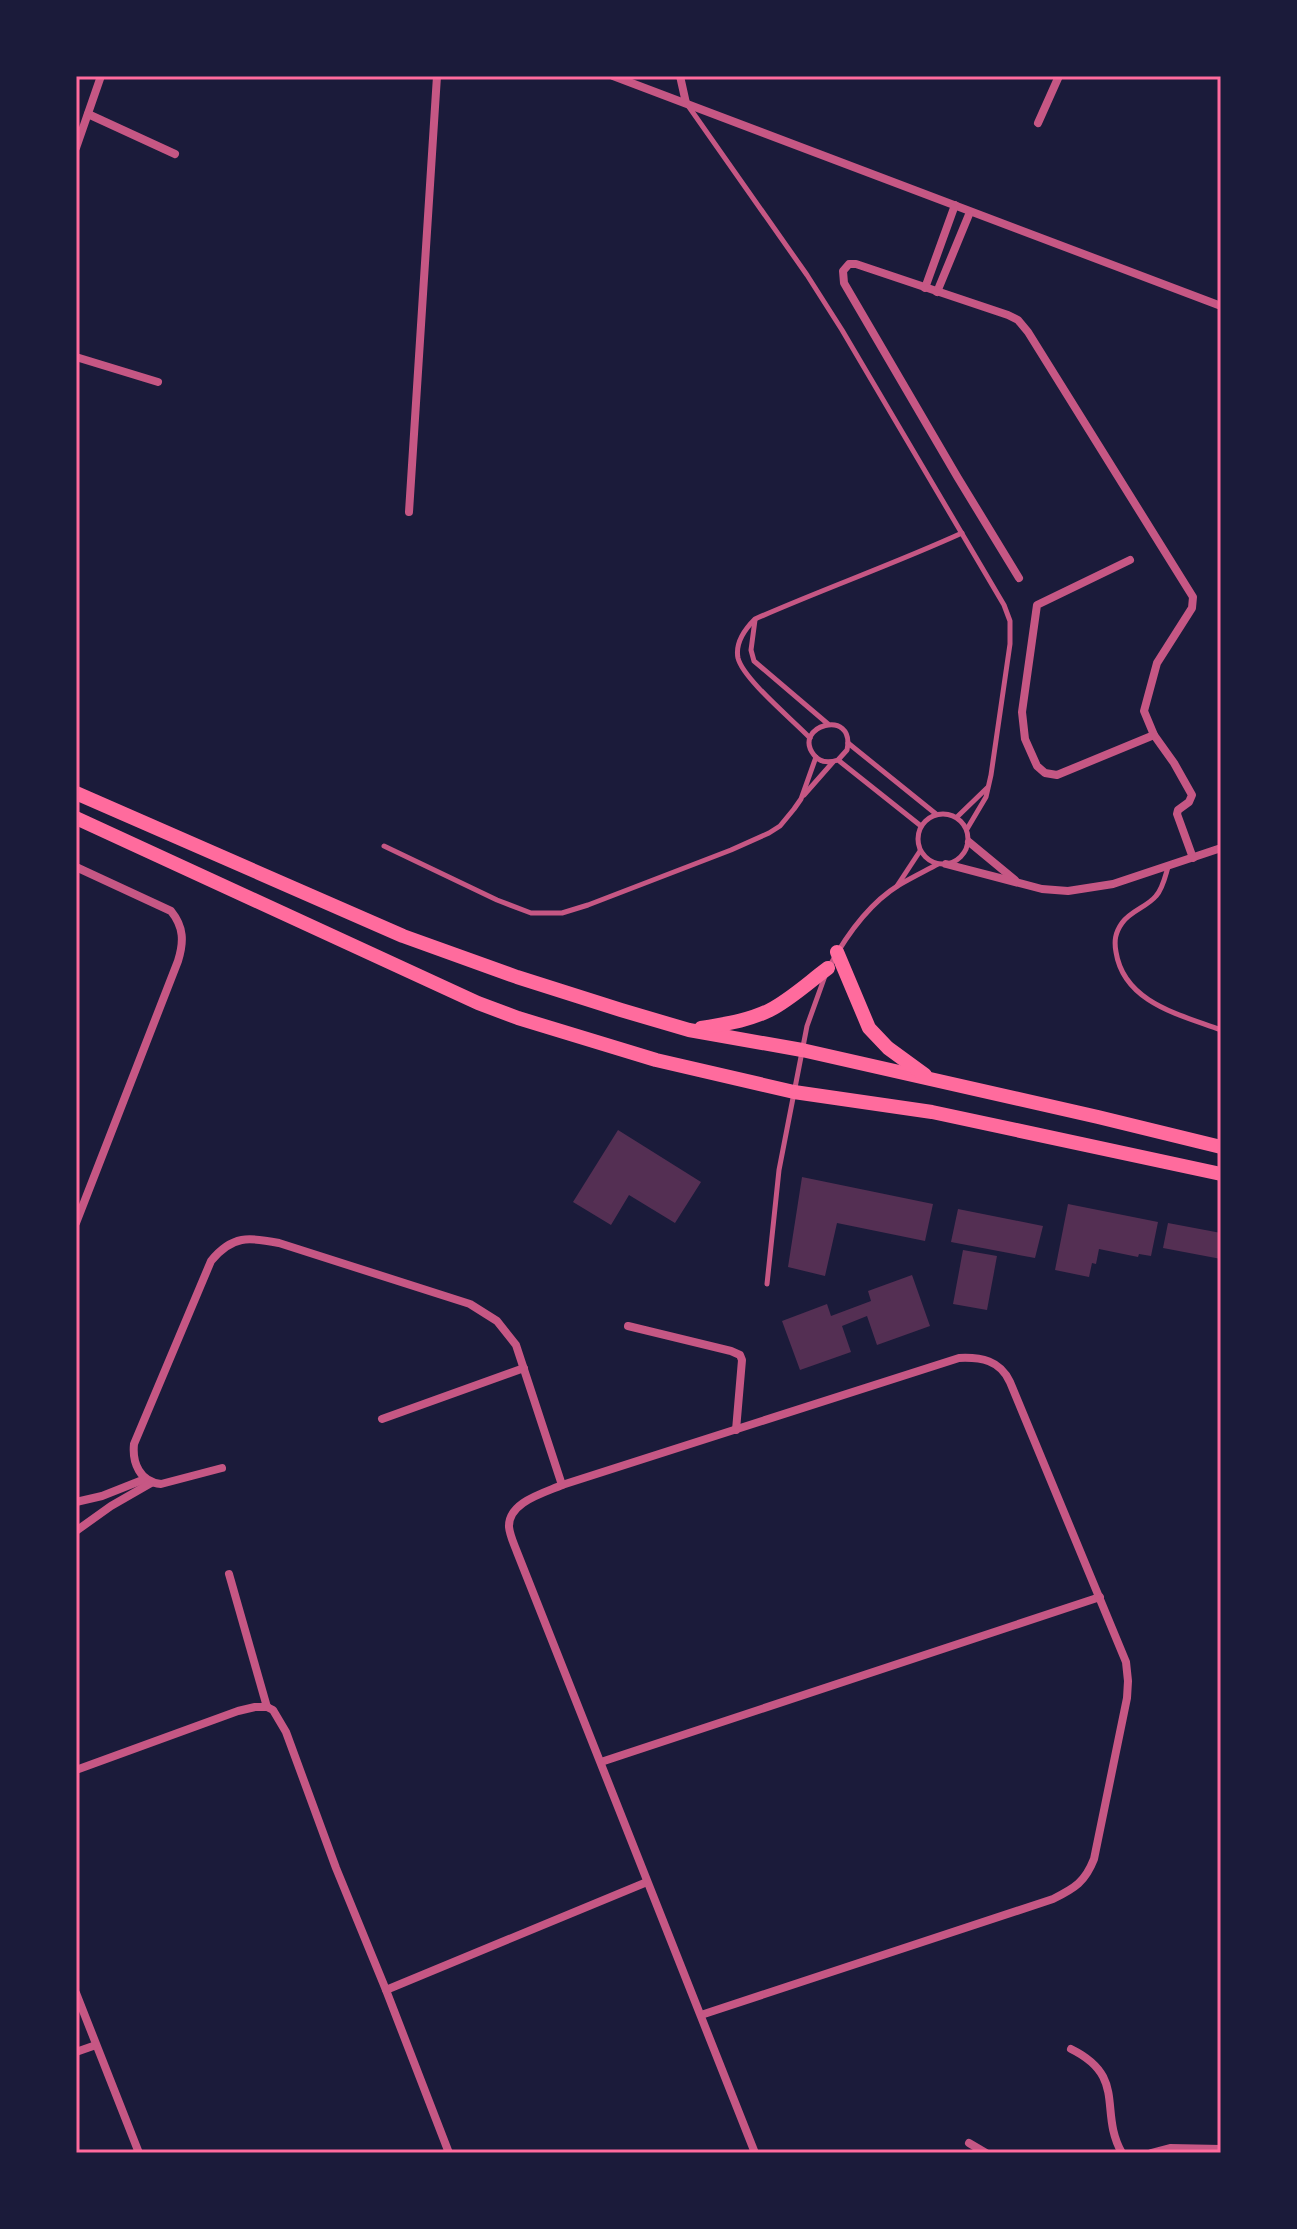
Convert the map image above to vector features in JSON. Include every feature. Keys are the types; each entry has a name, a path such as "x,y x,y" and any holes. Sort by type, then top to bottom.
{"main road":[{"path":"76,793 403,936 517,977 689,1030 802,1050 1221,1147"},
{"path":"76,818 425,979 518,1018 656,1060 794,1092 932,1112 1221,1174"},
{"path":"837,952 869,1028 888,1048 931,1079"},
{"path":"689,1030 734,1022 769,1011 828,968"}],"street":[{"path":"76,148 101,76"},
{"path":"409,512 437,76"},
{"path":"613,76 1221,306"},
{"path":"680,76 686,103"},
{"path":"1038,123 1059,76"},
{"path":"88,114 175,154"},
{"path":"925,288 955,205"},
{"path":"937,292 970,212"},
{"path":"1019,578 844,283 843,271 849,264 1018,320 1193,597 1192,608 1157,663 1144,711 1154,735 1192,795 1177,814 1193,858"},
{"path":"76,357 158,382"},
{"path":"1130,560 1037,605 1022,712 1025,739 1037,766 1045,773 1057,775 1154,735"},
{"path":"969,842 1018,883"},
{"path":"942,864 1042,889 1068,891 1113,884 1221,848"},
{"path":"76,867 164,907 178,920 183,936 178,961 76,1223"},
{"path":"148,1481 136,1464 134,1444 211,1261 231,1242 259,1239 470,1304 497,1321 516,1345 562,1485"},
{"path":"628,1326 740,1355 736,1430"},
{"path":"701,2015 1053,1899 1084,1879 1094,1859 1127,1698 1126,1662 1006,1373 993,1362 974,1357 959,1358 562,1485 525,1502 515,1510 509,1525 755,2153"},
{"path":"382,1419 524,1368"},
{"path":"76,1502 148,1481 161,1484 222,1468"},
{"path":"76,1531 148,1481"},
{"path":"229,1574 267,1707"},
{"path":"601,1762 1100,1597"},
{"path":"76,1770 238,1711 255,1707 273,1710 286,1732 336,1868 449,2153"},
{"path":"386,1990 647,1882"},
{"path":"76,1993 139,2153"},
{"path":"76,2052 96,2045"},
{"path":"1071,2049 1088,2057 1107,2083 1115,2138 1122,2153"},
{"path":"969,2143 986,2153"},
{"path":"1151,2153 1170,2148 1221,2149"}],"lane":[{"path":"686,103 842,330 1004,605 1010,621 1010,644 989,784 982,805 967,829"},
{"path":"810,738 740,664 739,642 747,627 755,619 821,590 962,533"},
{"path":"384,846 531,913 562,913 769,833 789,818 801,799 847,750 848,743 842,729 828,724 754,661 751,650 755,619"},
{"path":"828,724 814,731 810,738 811,752 821,761 835,761 921,826"},
{"path":"848,743 936,814"},
{"path":"801,799 816,757"},
{"path":"957,817 979,798 989,784"},
{"path":"896,887 961,857 969,842 967,829 957,817 943,813 928,819 918,834 920,850 925,857 942,864"},
{"path":"767,1284 779,1170 807,1026 837,952 862,918 896,887 920,850"},
{"path":"1168,867 1155,897 1123,921 1114,938 1118,962 1132,986 1146,1000 1221,1030"}],"building":[{"path":"618,1130 701,1182 675,1223 629,1195 611,1225 573,1202"},
{"path":"802,1177 933,1204 925,1241 837,1223 825,1276 788,1267"},
{"path":"1068,1204 1158,1222 1151,1256 1139,1254 1138,1257 1099,1249 1089,1277 1055,1270"},
{"path":"958,1209 1043,1226 1035,1258 951,1242"},
{"path":"1168,1223 1221,1233 1221,1259 1163,1248"},
{"path":"963,1250 997,1256 987,1310 953,1304"},
{"path":"912,1275 930,1326 877,1345 867,1316 842,1326 851,1352 800,1370 782,1321 827,1304 831,1316 871,1301 868,1291"}]}
